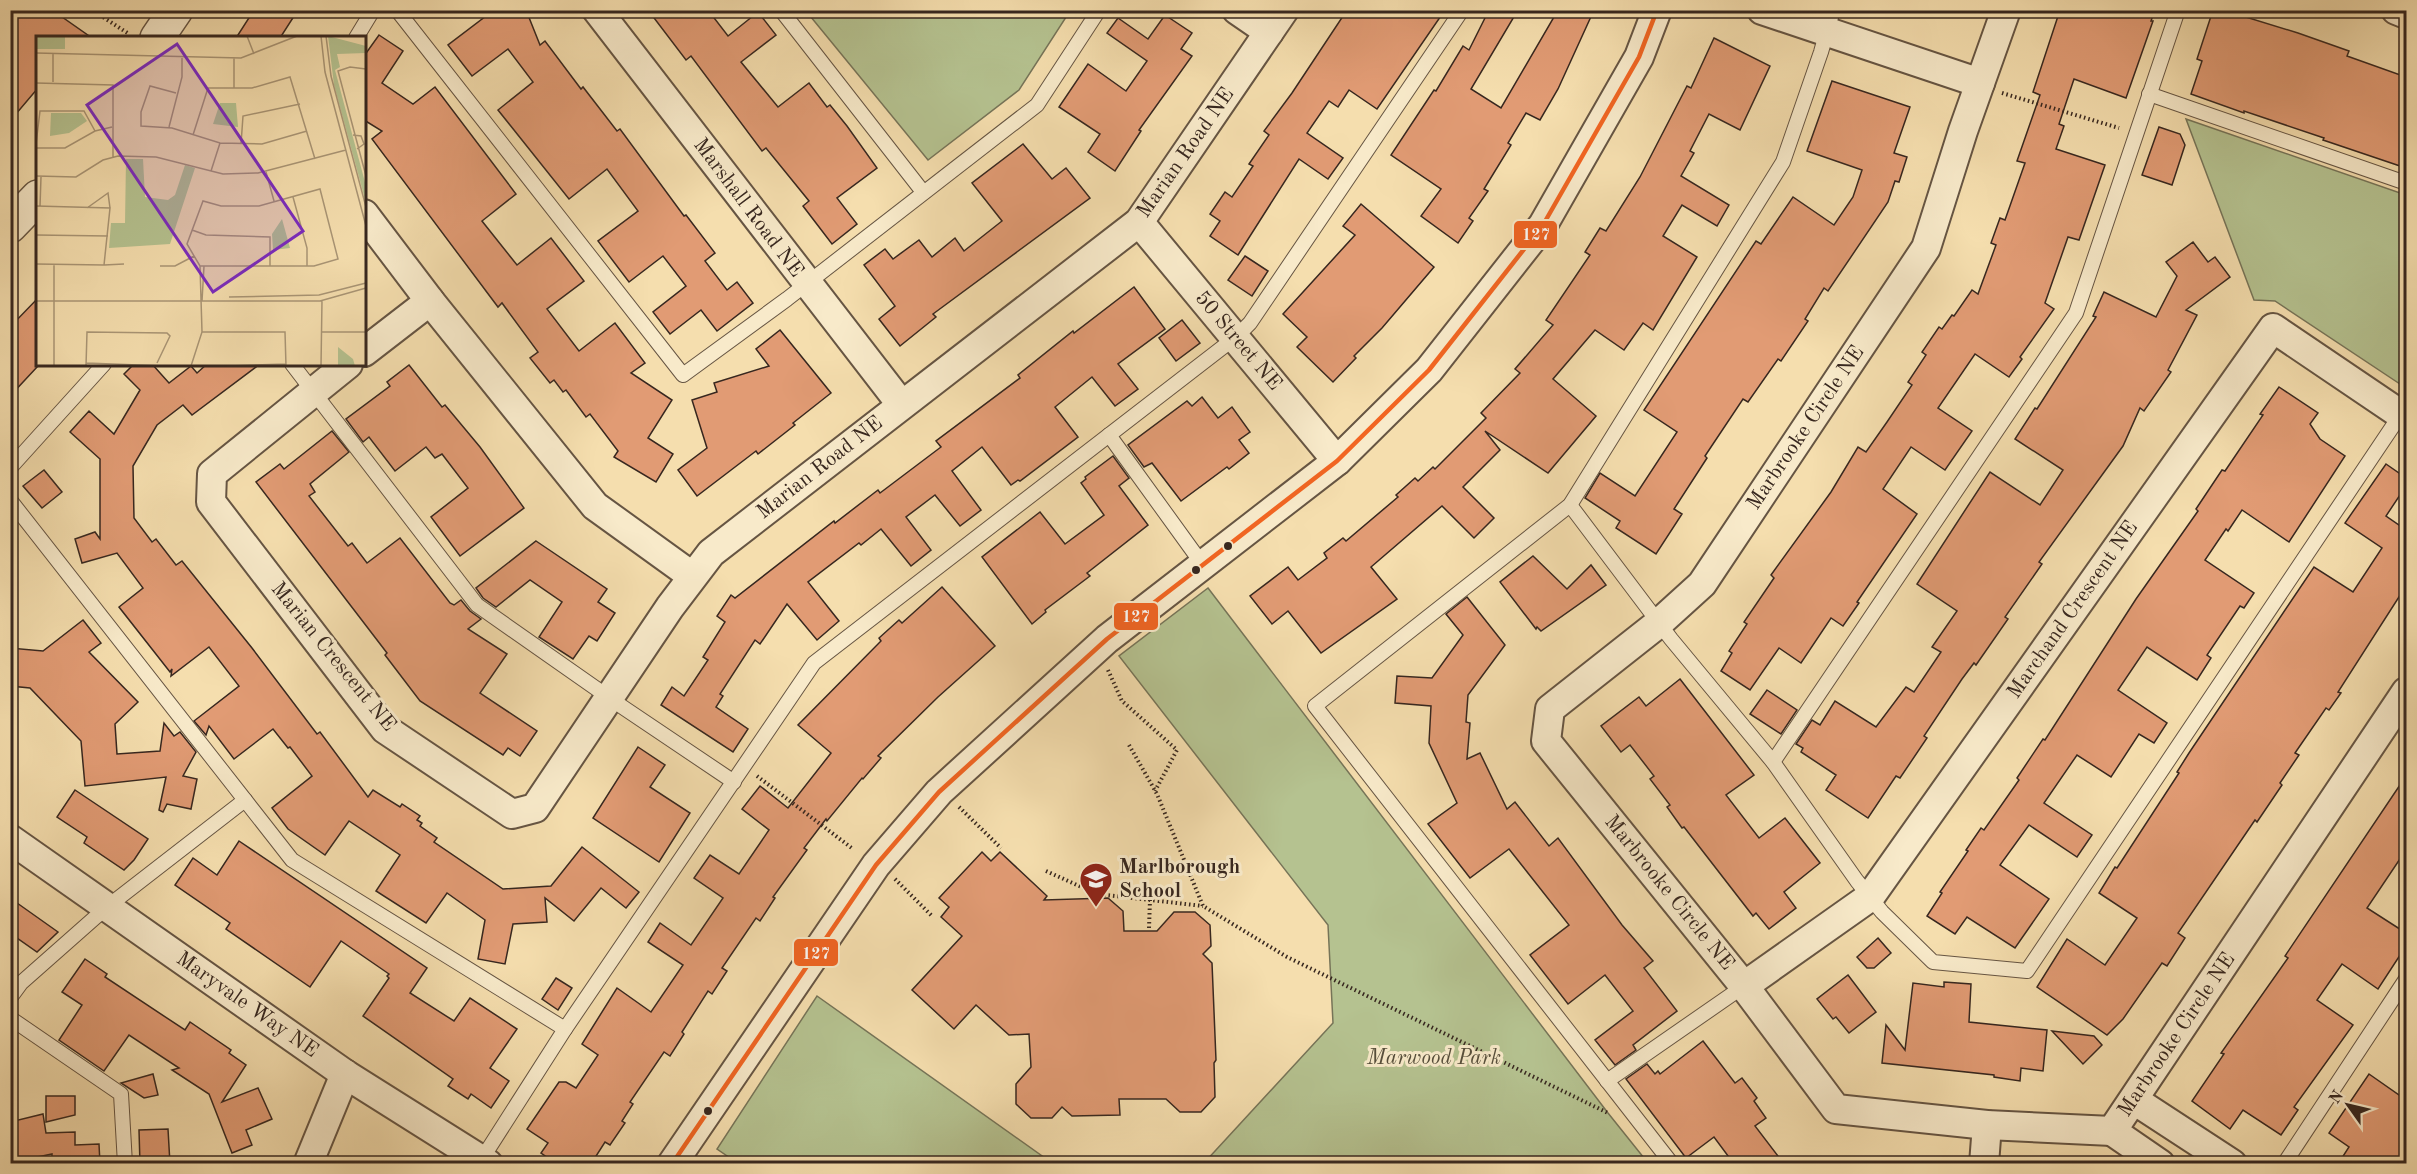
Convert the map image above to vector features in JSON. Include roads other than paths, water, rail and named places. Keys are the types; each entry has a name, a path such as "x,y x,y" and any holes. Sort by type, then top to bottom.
{"street":[{"path":"158,36 176,10"},
{"name":"Marshall Road NE","path":"597,10 806,284 901,404"},
{"path":"1237,10 1276,21"},
{"path":"672,1164 876,865 939,792 1094,651 1337,461 1429,370 1542,225 1639,57 1657,10"},
{"path":"1762,10 1830,21 1980,82"},
{"name":"Marbrooke Circle NE","path":"2006,10 1926,248 1702,584 1659,623 1550,709 1546,741 1744,986 1836,1109 1987,1125 2112,1131 2406,692"},
{"path":"2396,10 2406,14"},
{"name":"Marian Road NE","path":"692,576 711,553 1139,222 1276,21"},
{"path":"10,226 36,199"},
{"path":"366,217 430,301 595,506 692,576"},
{"name":"50 Street NE","path":"1139,222 1337,461"},
{"path":"366,350 430,301"},
{"name":"Marchand Crescent NE","path":"1744,986 1869,897 2273,328 2404,413"},
{"name":"Marian Crescent NE","path":"346,366 212,474 211,502 385,729 512,814 535,808 692,576"},
{"name":"Maryvale Way NE","path":"10,839 345,1074 483,1162"},
{"path":"308,1164 345,1074"},
{"path":"2134,1100 2232,1164"},
{"path":"1984,1164 1987,1125"},
{"path":"2112,1131 2160,1164"}],"lane":[{"path":"357,36 373,10"},
{"path":"397,10 683,375 806,284 1036,105 1099,10"},
{"path":"781,10 923,192"},
{"path":"483,1162 566,1029 814,663 1236,337 1253,319 1462,10"},
{"path":"1773,762 2076,313 2178,10"},
{"path":"1672,1164 1315,706 1570,505 1783,162 1830,21"},
{"path":"2149,94 2406,183"},
{"path":"10,468 102,366"},
{"path":"294,366 477,605 734,782"},
{"path":"1570,505 1659,623 1773,762 1869,897 1933,962 2027,971 2404,413"},
{"path":"1109,435 1203,565"},
{"path":"10,500 292,860 566,1029"},
{"path":"10,998 21,983 107,907 245,800"},
{"path":"2284,1164 2406,979"},
{"path":"1607,1080 1744,986"},
{"path":"10,1018 121,1094 125,1164"}],"place":[{"name":"Marlborough School","path":"1096,908"}],"park label":[{"name":"Marwood Park","path":"1434,1058"}]}
